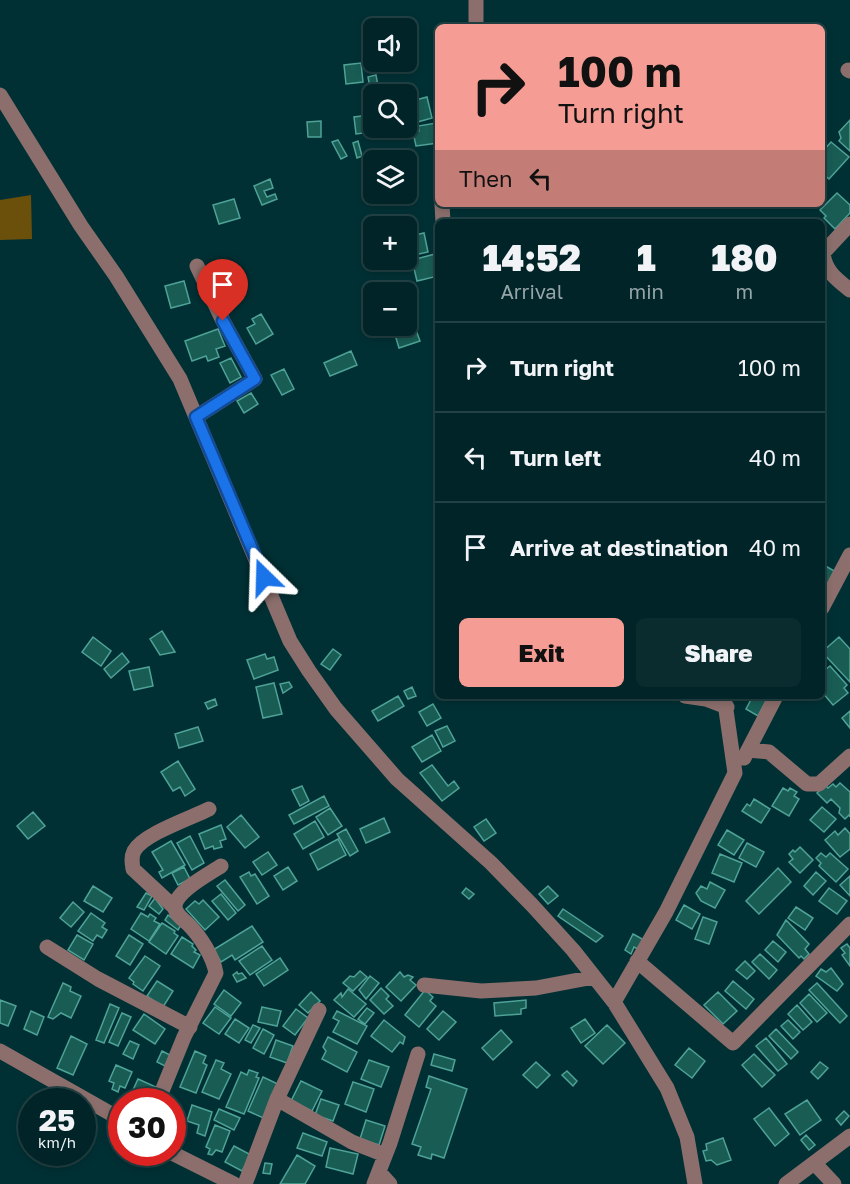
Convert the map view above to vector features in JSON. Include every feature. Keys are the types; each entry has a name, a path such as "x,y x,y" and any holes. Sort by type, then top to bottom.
{"street":[{"path":"476,0 476,24"},
{"path":"0,95 180,379 290,641 309,671 336,709 397,778 499,872 573,950 614,1002 667,1088 687,1137 695,1184"},
{"path":"825,251 850,224"},
{"path":"196,417 255,379 223,321 197,266"},
{"path":"825,267 850,290"},
{"path":"825,602 850,555"},
{"path":"706,699 726,702 735,773"},
{"path":"614,1002 666,912 774,699"},
{"path":"748,750 769,752 807,784 819,784 850,756"},
{"path":"164,1088 216,973 207,951 195,932 175,908 133,869 131,859 135,849 148,838 209,809"},
{"path":"175,908 176,903 188,888 221,866"},
{"path":"638,961 733,1043 850,924"},
{"path":"47,947 98,979 190,1027"},
{"path":"424,985 492,990 536,988 594,977"},
{"path":"245,1184 277,1099 319,1010"},
{"path":"0,1051 108,1112"},
{"path":"390,1184 376,1178 418,1054"},
{"path":"277,1099 352,1142 385,1155"},
{"path":"786,1184 850,1136"},
{"path":"186,1160 234,1184"},
{"path":"818,1160 818,1167 834,1184"}],"shaded area":[{"path":"31,195 32,239 0,240 0,200"}],"building":[{"path":"361,63 363,82 346,84 344,65"},
{"path":"376,75 378,84 369,84 368,77"},
{"path":"427,97 432,118 417,122 417,100"},
{"path":"363,116 363,133 356,134 354,117"},
{"path":"850,120 850,151 839,141 841,138 839,132"},
{"path":"321,121 321,137 308,137 307,122"},
{"path":"435,123 435,143 416,146 414,138 417,138 417,131 419,131 418,126"},
{"path":"338,140 347,156 341,159 332,142"},
{"path":"358,141 362,156 357,158 353,143"},
{"path":"831,142 849,157 829,179 825,176 825,149"},
{"path":"270,179 273,188 264,191 267,197 275,194 277,199 262,205 254,186"},
{"path":"837,193 850,205 850,213 835,229 824,218 826,216 820,210"},
{"path":"234,199 240,218 219,224 213,205"},
{"path":"424,233 428,252 417,254 417,234"},
{"path":"435,254 435,277 417,281 414,270 417,270 417,259"},
{"path":"184,281 190,303 171,308 165,286"},
{"path":"261,314 273,334 256,344 247,328 255,324 252,319"},
{"path":"218,329 225,346 216,349 219,357 208,361 206,356 192,361 185,341"},
{"path":"417,333 420,341 399,348 395,336 417,336"},
{"path":"351,351 357,365 330,376 324,363"},
{"path":"231,358 241,377 230,383 220,363"},
{"path":"284,369 294,389 282,395 271,375"},
{"path":"251,393 258,404 244,413 237,401"},
{"path":"825,566 836,572 825,591"},
{"path":"162,631 175,652 160,655 150,639"},
{"path":"93,637 111,651 101,666 82,652"},
{"path":"839,637 850,649 850,682 825,655 825,649"},
{"path":"333,649 341,655 330,670 321,664"},
{"path":"122,653 129,662 111,678 104,669"},
{"path":"265,654 267,659 274,657 278,670 254,679 247,660"},
{"path":"830,666 847,685 844,688 848,693 833,705 825,696 825,670"},
{"path":"149,667 153,686 134,690 129,671"},
{"path":"289,682 292,687 283,693 280,684"},
{"path":"274,683 282,714 263,718 256,687"},
{"path":"412,687 416,696 408,699 404,691"},
{"path":"398,696 404,706 378,721 372,711"},
{"path":"215,699 217,705 208,709 205,703"},
{"path":"751,699 767,699 758,716 746,709"},
{"path":"433,704 441,718 427,726 419,712"},
{"path":"850,711 850,728 842,718"},
{"path":"447,726 455,741 443,747 435,731"},
{"path":"198,727 203,741 179,748 175,734"},
{"path":"432,735 441,751 422,762 412,747"},
{"path":"178,761 195,789 185,796 180,787 173,791 161,772"},
{"path":"432,765 448,786 454,781 459,788 442,801 420,773"},
{"path":"840,783 850,792 850,817 849,815 845,819 839,813 840,808 831,799 827,803 817,793 825,785 828,788 833,784 836,787"},
{"path":"302,786 309,801 300,806 292,790"},
{"path":"783,788 788,791 790,788 797,792 794,796 799,799 789,816 772,806"},
{"path":"324,796 329,806 294,824 289,815"},
{"path":"754,799 770,809 761,823 742,811 747,804 750,806"},
{"path":"822,807 836,819 824,832 810,820"},
{"path":"330,808 342,826 328,835 316,817"},
{"path":"33,812 45,826 28,839 17,826"},
{"path":"241,815 259,837 245,848 227,827"},
{"path":"384,818 390,832 366,843 360,829"},
{"path":"486,819 496,833 484,841 474,827"},
{"path":"315,821 324,837 303,849 294,834"},
{"path":"221,825 226,839 220,841 222,847 214,849 213,846 205,849 199,834"},
{"path":"845,828 850,834 850,849 840,857 825,840 835,831 838,835"},
{"path":"346,829 358,851 350,856 337,834"},
{"path":"727,830 744,840 734,855 718,845"},
{"path":"190,836 204,863 192,870 177,843"},
{"path":"338,839 346,855 318,870 310,854"},
{"path":"171,841 185,865 162,878 159,872 163,870 152,852"},
{"path":"747,843 764,852 756,867 739,858"},
{"path":"800,847 813,860 800,873 789,862 793,859 789,854"},
{"path":"268,852 277,865 262,875 253,862"},
{"path":"821,853 826,857 830,853 848,869 836,882 819,866 821,863 816,858"},
{"path":"720,854 742,863 734,882 712,873"},
{"path":"184,867 190,879 178,885 172,873"},
{"path":"288,867 297,881 283,890 274,876"},
{"path":"778,868 791,882 759,914 746,901"},
{"path":"249,872 251,876 255,874 269,896 257,904 240,877"},
{"path":"816,872 826,881 813,895 804,886"},
{"path":"850,876 850,896 840,885"},
{"path":"225,880 245,905 238,911 217,886"},
{"path":"710,882 725,890 715,908 701,901 696,893 701,886 707,889"},
{"path":"93,886 112,898 103,912 84,901"},
{"path":"548,886 558,896 548,904 539,894"},
{"path":"466,888 474,894 469,899 462,893"},
{"path":"829,888 847,901 837,914 819,901"},
{"path":"146,893 152,896 144,910 137,907"},
{"path":"221,894 236,913 228,920 212,901"},
{"path":"155,898 163,909 159,914 149,906"},
{"path":"203,900 219,917 205,930 186,909 195,901 199,904"},
{"path":"73,902 84,912 71,927 60,918"},
{"path":"684,905 700,914 692,929 676,920"},
{"path":"796,907 813,918 805,930 788,918"},
{"path":"563,909 603,936 596,942 558,916"},
{"path":"91,913 105,923 102,927 107,930 102,938 97,935 93,941 78,931"},
{"path":"141,913 148,917 150,914 156,918 154,921 160,924 149,941 131,929"},
{"path":"168,915 181,925 178,930 165,920"},
{"path":"703,917 717,922 709,944 695,939"},
{"path":"786,920 809,944 805,949 809,954 804,959 801,956 799,958 777,935"},
{"path":"162,923 175,931 174,933 178,936 166,954 149,942"},
{"path":"252,926 263,942 235,960 232,955 221,962 213,950"},
{"path":"633,934 644,940 638,949 634,947 631,954 625,950"},
{"path":"77,935 93,944 84,960 68,950"},
{"path":"129,935 143,944 130,965 116,956"},
{"path":"182,937 193,944 196,950 194,952 200,955 193,968 171,954"},
{"path":"773,941 786,952 778,962 765,950"},
{"path":"847,944 850,948 850,966 842,955 845,953 841,948"},
{"path":"262,946 272,960 250,975 239,961"},
{"path":"760,954 777,970 769,979 752,962"},
{"path":"145,956 160,966 143,991 129,978"},
{"path":"280,958 288,970 264,986 256,974"},
{"path":"745,961 755,971 747,979 736,970"},
{"path":"831,968 843,984 837,991 816,976 821,969 826,972"},
{"path":"360,971 367,977 353,991 343,983"},
{"path":"237,972 242,973 246,978 237,982 233,975"},
{"path":"400,972 404,977 408,975 413,977 410,980 416,985 401,1001 386,987"},
{"path":"370,976 379,983 366,999 359,990"},
{"path":"157,981 173,991 163,1007 147,996"},
{"path":"733,981 754,999 746,1009 725,991"},
{"path":"63,983 71,987 70,991 81,996 71,1018 61,1013 53,1019 48,1017"},
{"path":"817,983 847,1016 840,1023 809,990"},
{"path":"381,988 389,996 386,999 393,1006 384,1014 370,1000"},
{"path":"348,989 366,1004 354,1017 334,1000 341,993 342,997"},
{"path":"224,990 241,1003 231,1016 214,1004"},
{"path":"425,990 433,997 430,1001 436,1006 419,1027 405,1015"},
{"path":"311,992 320,1001 308,1013 299,1005"},
{"path":"718,992 737,1011 723,1024 704,1005"},
{"path":"809,994 827,1013 817,1022 800,1003"},
{"path":"0,1000 16,1006 8,1026 0,1023"},
{"path":"526,1000 526,1008 521,1009 521,1014 495,1016 494,1003"},
{"path":"110,1004 119,1008 104,1043 96,1040"},
{"path":"797,1005 812,1022 803,1030 788,1014"},
{"path":"215,1007 231,1018 219,1034 203,1023"},
{"path":"262,1007 281,1011 277,1026 258,1022"},
{"path":"367,1008 374,1013 365,1024 358,1019"},
{"path":"296,1009 308,1018 295,1035 283,1026"},
{"path":"31,1011 44,1017 37,1035 24,1029"},
{"path":"337,1011 367,1026 357,1044 333,1032 339,1021 333,1018"},
{"path":"443,1011 456,1022 439,1040 427,1029"},
{"path":"122,1013 131,1017 118,1046 109,1042"},
{"path":"144,1014 165,1029 155,1044 133,1030"},
{"path":"235,1019 249,1028 239,1043 225,1034"},
{"path":"585,1019 595,1033 581,1043 571,1028"},
{"path":"384,1020 405,1037 403,1044 400,1042 392,1052 371,1036"},
{"path":"788,1020 800,1032 793,1039 781,1026"},
{"path":"253,1025 260,1028 251,1043 245,1040"},
{"path":"607,1025 625,1043 603,1064 585,1046"},
{"path":"263,1029 274,1035 264,1054 253,1048"},
{"path":"776,1029 798,1052 791,1059 769,1036"},
{"path":"501,1030 512,1042 493,1060 482,1048"},
{"path":"71,1036 87,1044 73,1075 57,1068"},
{"path":"328,1037 357,1052 347,1072 322,1059 326,1051 323,1047"},
{"path":"766,1038 787,1064 778,1071 756,1046"},
{"path":"276,1040 293,1046 287,1063 270,1057"},
{"path":"130,1041 139,1045 133,1059 123,1054"},
{"path":"689,1048 705,1061 692,1078 675,1065"},
{"path":"162,1051 170,1055 165,1066 157,1062"},
{"path":"195,1051 206,1056 203,1063 207,1065 196,1093 180,1087"},
{"path":"434,1054 455,1060 452,1071 431,1065"},
{"path":"754,1054 775,1075 762,1087 742,1065"},
{"path":"216,1060 224,1063 221,1069 231,1074 219,1099 202,1092"},
{"path":"369,1060 389,1067 381,1087 361,1079"},
{"path":"536,1062 550,1075 537,1088 523,1075"},
{"path":"820,1062 828,1068 818,1079 811,1072"},
{"path":"116,1065 132,1072 125,1088 120,1086 112,1088 114,1083 109,1081"},
{"path":"249,1070 258,1073 256,1077 259,1078 244,1114 226,1107 241,1072 247,1075"},
{"path":"567,1071 577,1081 573,1086 562,1075"},
{"path":"429,1076 467,1089 444,1158 432,1154 431,1159 418,1155 421,1147 412,1144 431,1089 426,1087"},
{"path":"263,1077 282,1086 268,1120 248,1111"},
{"path":"138,1079 156,1087 156,1088 134,1088"},
{"path":"301,1081 322,1091 312,1111 291,1101"},
{"path":"353,1082 374,1089 366,1112 345,1104"},
{"path":"321,1099 339,1105 333,1121 315,1115"},
{"path":"807,1100 821,1120 800,1135 785,1114"},
{"path":"192,1105 212,1112 205,1136 197,1133 199,1125 187,1121"},
{"path":"769,1108 789,1134 775,1146 754,1119"},
{"path":"219,1109 240,1118 234,1130 214,1120"},
{"path":"844,1111 849,1116 841,1125 836,1119"},
{"path":"366,1120 385,1126 379,1145 360,1139"},
{"path":"215,1125 230,1131 222,1152 216,1150 212,1155 208,1154 210,1149 206,1147"},
{"path":"303,1133 327,1142 322,1156 297,1148"},
{"path":"806,1135 815,1145 809,1150 801,1140"},
{"path":"723,1138 731,1160 717,1165 711,1160 706,1161 703,1151 707,1150 706,1144"},
{"path":"234,1146 251,1155 242,1171 225,1162"},
{"path":"330,1148 358,1154 353,1174 326,1167"},
{"path":"297,1155 315,1166 305,1184 280,1184"},
{"path":"265,1163 272,1164 270,1174 263,1173"}],"route":[{"path":"223,321 255,379 196,417 264,577"}]}
